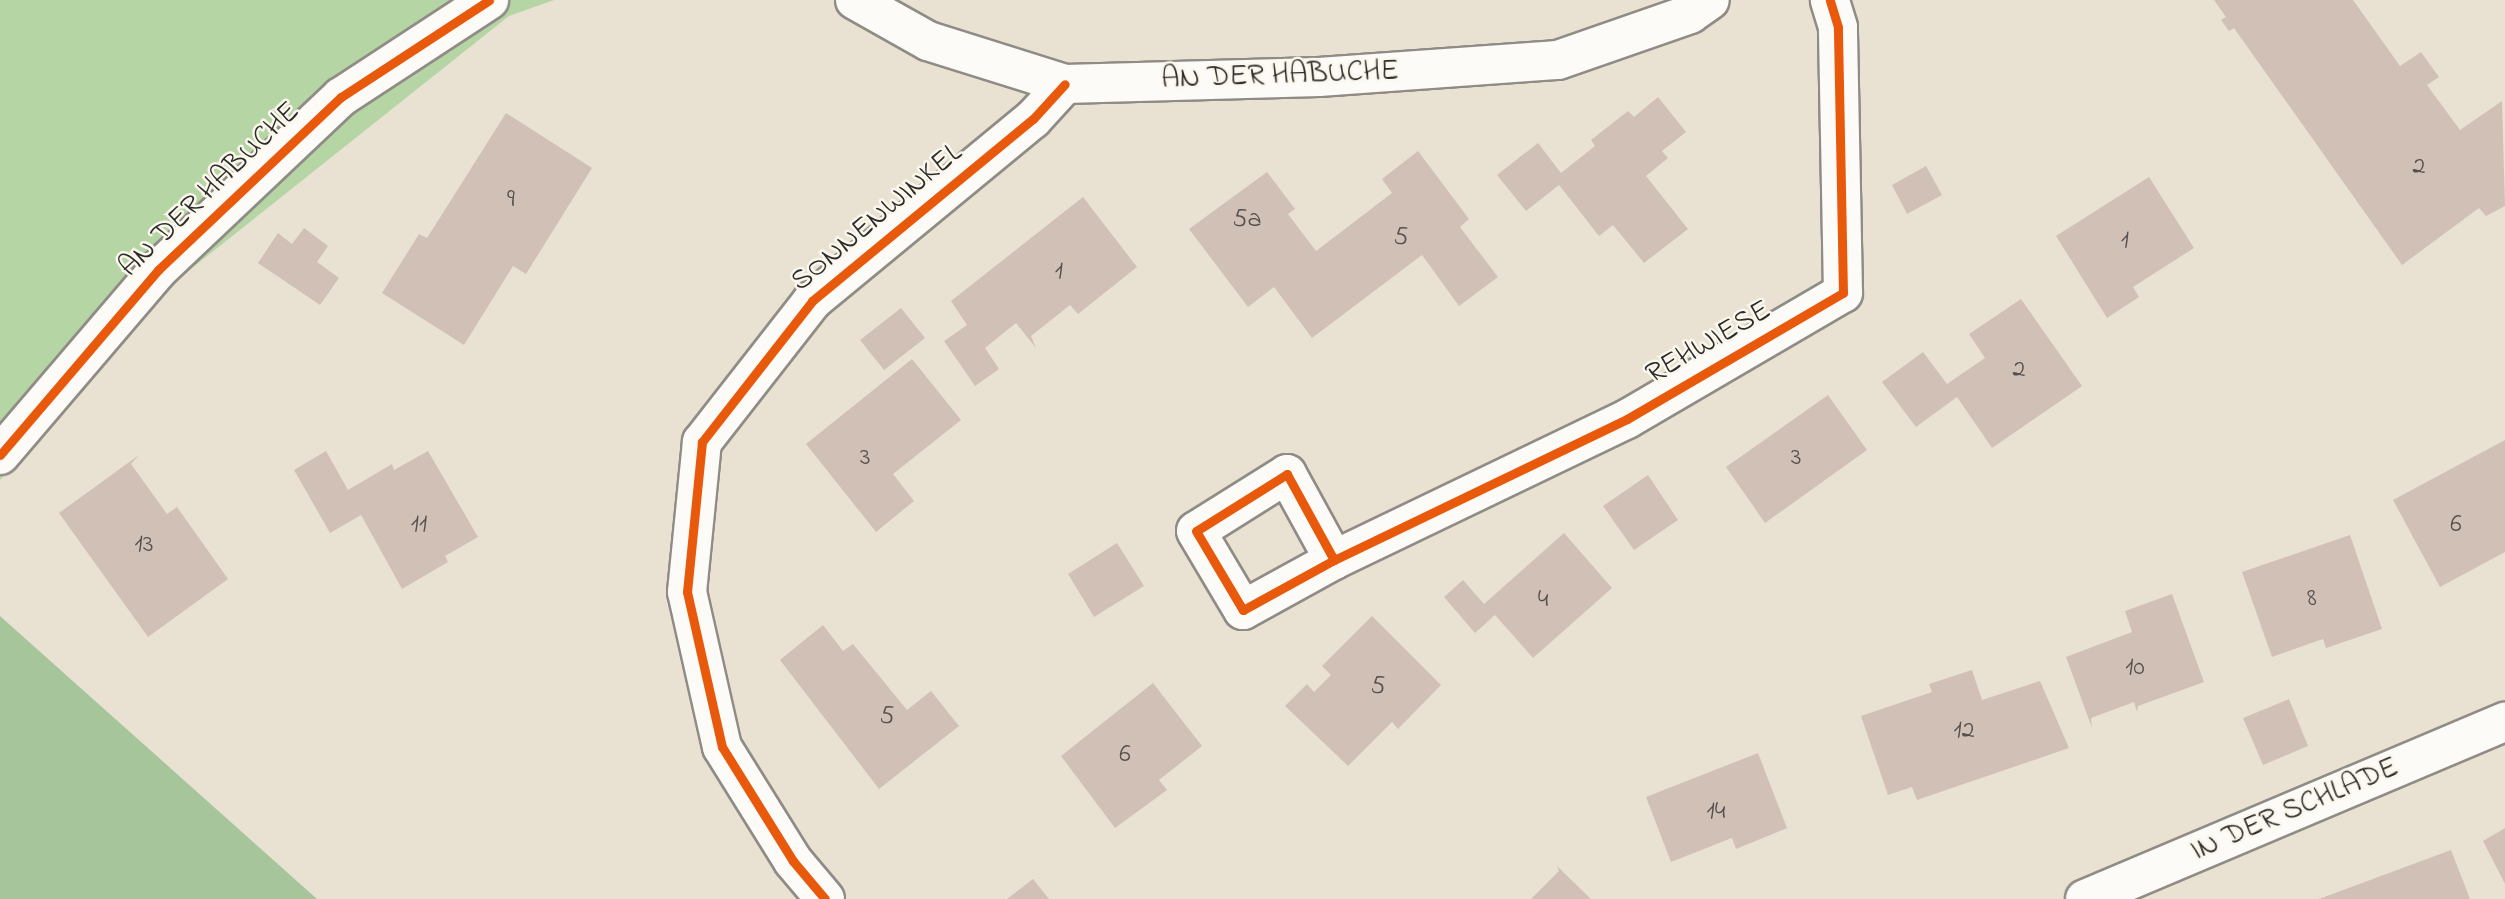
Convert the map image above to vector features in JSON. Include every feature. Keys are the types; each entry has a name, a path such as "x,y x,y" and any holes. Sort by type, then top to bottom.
{"street":[{"name":"AN DER HABUCHE","path":"0,455 158,270 341,97 489,0"},
{"name":"AN DER HABUCHE","path":"855,0 928,41 1065,84 1319,77 1558,60 1690,14 1710,0"},
{"name":"REHWIESE","path":"1334,560 1627,419 1843,293 1838,27 1830,0"},
{"name":"SONNENWINKEL","path":"825,899 793,861 722,747 687,592 702,442 812,301 1033,119 1065,84"},
{"name":"IN DER SCHLADE","path":"2085,899 2505,722"}],"green space":[{"path":"0,0 554,0 509,16 182,276 0,480"},
{"path":"0,616 317,899 0,899"}],"building":[{"path":"2214,0 2353,0 2400,66 2421,52 2439,77 2427,85 2460,130 2502,101 2505,206 2486,216 2479,208 2402,265 2234,28 2229,31 2221,20 2226,17"},
{"path":"1658,97 1686,132 1662,151 1668,158 1646,176 1688,229 1644,263 1613,225 1599,236 1559,185 1526,211 1497,175 1538,143 1561,173 1595,146 1591,140 1628,111 1634,117"},
{"path":"506,113 592,168 526,274 513,266 464,345 382,293 419,234 427,238"},
{"path":"1418,151 1469,219 1460,227 1498,277 1459,306 1422,255 1312,338 1274,287 1248,307 1189,229 1267,172 1295,209 1288,214 1316,251 1392,193 1382,179"},
{"path":"1926,166 1942,195 1907,214 1892,185"},
{"path":"2149,177 2194,248 2133,287 2139,297 2107,318 2056,236"},
{"path":"1083,197 1137,267 1078,314 1070,305 1031,336 1036,348 1016,323 985,348 999,369 975,386 944,341 967,325 951,301"},
{"path":"304,228 328,246 317,262 339,278 320,305 258,263 278,233 292,244"},
{"path":"2021,299 2082,386 1992,448 1957,397 1916,427 1882,382 1923,352 1947,384 1985,358 1969,334"},
{"path":"901,308 925,338 884,370 860,340"},
{"path":"912,359 961,420 893,474 914,501 876,532 806,444"},
{"path":"1828,395 1867,450 1765,523 1726,467"},
{"path":"2505,440 2505,552 2440,587 2393,500"},
{"path":"326,451 348,490 392,464 394,470 428,451 478,537 445,556 448,562 402,589 361,515 330,533 294,470"},
{"path":"139,455 131,464 167,514 177,507 228,579 148,637 59,513"},
{"path":"1648,475 1678,520 1634,550 1603,506"},
{"path":"1564,533 1612,588 1533,658 1495,615 1475,633 1444,597 1463,580 1484,604"},
{"path":"2350,535 2382,629 2326,648 2323,639 2272,657 2242,572"},
{"path":"1117,543 1144,586 1094,617 1068,574"},
{"path":"2172,594 2204,682 2138,706 2137,712 2134,702 2091,718 2092,728 2066,657 2132,632 2125,611"},
{"path":"1372,616 1441,685 1398,729 1392,722 1348,766 1285,706 1307,684 1314,692 1331,675 1322,666"},
{"path":"823,625 843,651 853,644 907,710 931,691 959,726 879,789 780,660"},
{"path":"1972,670 1982,700 2040,681 2069,748 1917,800 1912,787 1888,795 1861,716 1932,692 1929,684"},
{"path":"1153,683 1202,746 1159,780 1167,790 1115,828 1061,756"},
{"path":"2289,699 2308,746 2263,765 2243,718"},
{"path":"1758,753 1787,828 1736,849 1732,838 1671,862 1646,797"},
{"path":"2505,828 2505,884 2483,841"},
{"path":"2451,850 2470,899 2319,899"},
{"path":"1557,866 1591,899 1531,899 1559,871"},
{"path":"1033,879 1049,899 1007,899"}],"cycle path":[{"path":"0,455 158,270 341,97 489,0"},
{"path":"1334,560 1287,474 1196,531 1243,610 1334,560 1627,419 1843,293 1838,27 1830,0"},
{"path":"825,899 793,861 722,747 687,592 702,442 812,301 1033,119 1065,84"}]}
